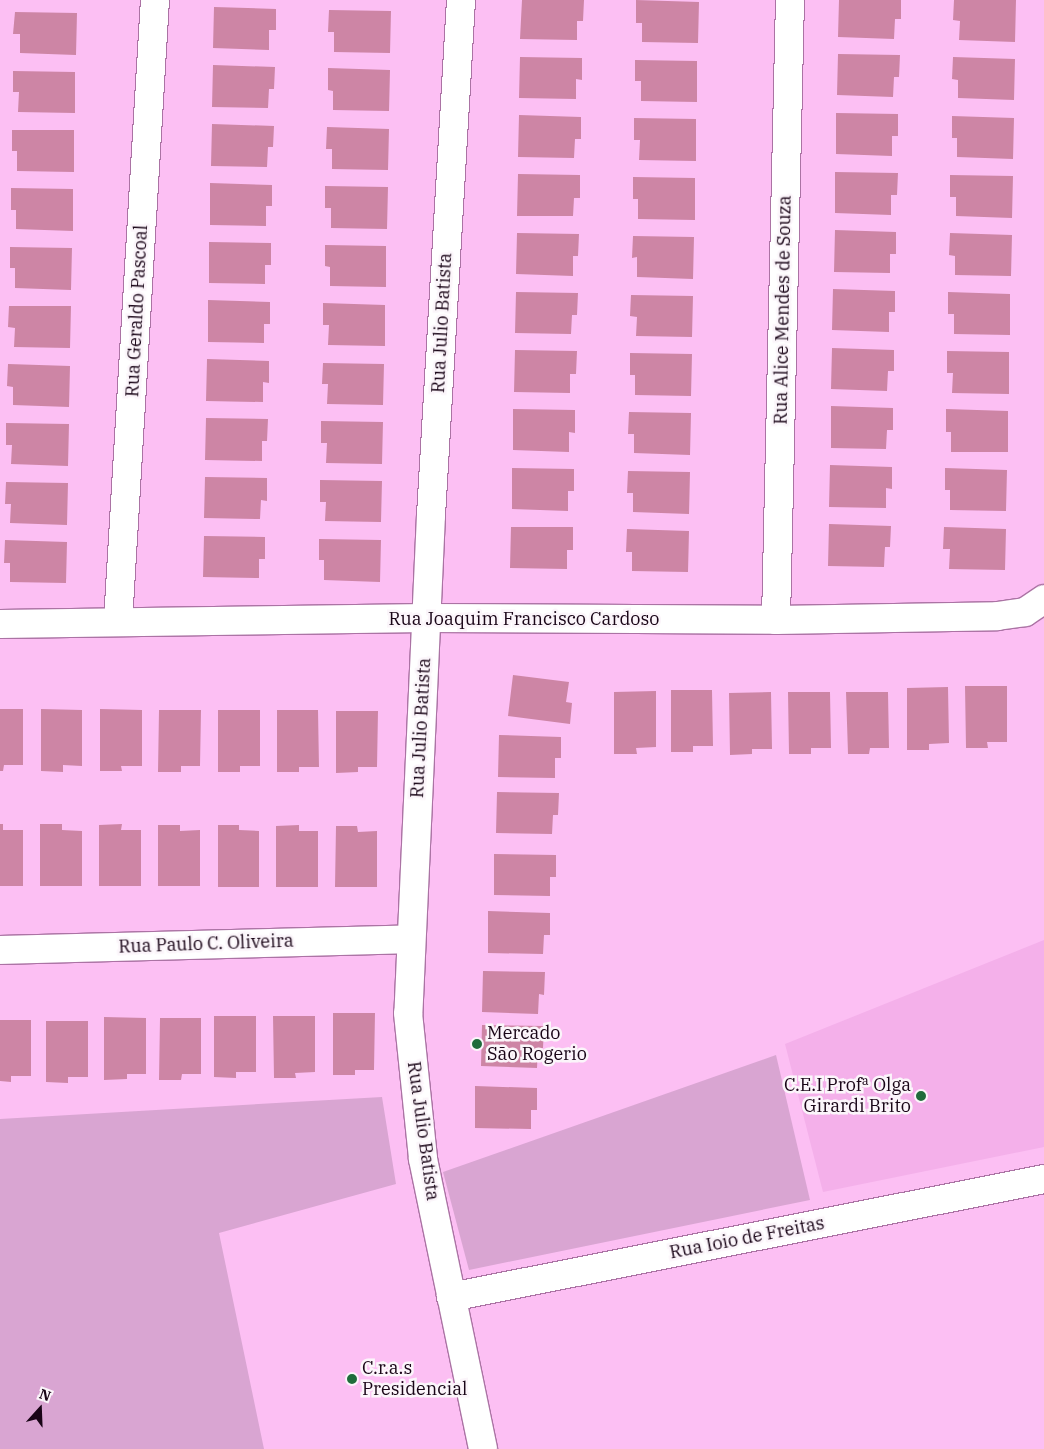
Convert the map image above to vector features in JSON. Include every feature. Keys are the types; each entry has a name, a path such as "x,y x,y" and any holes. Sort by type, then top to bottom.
{"street":[{"name":"Rua Geraldo Pascoal","path":"118,622 155,0"},
{"name":"Rua Julio Batista","path":"461,0 426,618 408,1013 423,1159 483,1449"},
{"name":"Rua Alice Mendes de Souza","path":"776,620 790,0"},
{"name":"Rua Joaquim Francisco Cardoso","path":"0,624 426,618 776,620 997,616 1026,612 1044,599"},
{"name":"Rua Paulo C. Oliveira","path":"0,950 411,939"},
{"name":"Rua Ioio de Freitas","path":"451,1297 1044,1179"}],"shaded area":[{"name":"C.E.I Profª Olga Girardi Brito","path":"1044,940 1044,1147 823,1192 785,1044"},
{"path":"776,1055 810,1200 469,1270 443,1172"},
{"path":"382,1097 396,1184 219,1233 264,1449 0,1449 0,1119"}],"building":[{"path":"522,0 584,0 583,21 577,21 577,40 520,39"},
{"path":"636,0 699,2 698,43 642,42 642,23 636,23"},
{"path":"839,0 901,0 901,19 895,19 894,39 838,37"},
{"path":"954,0 1016,0 1015,42 959,40 960,21 953,20"},
{"path":"214,7 276,9 276,30 269,30 269,50 213,48"},
{"path":"329,10 391,11 390,53 334,52 334,32 328,32"},
{"path":"15,12 77,13 76,55 20,53 20,34 13,34"},
{"path":"838,54 900,55 899,77 894,77 893,97 837,95"},
{"path":"520,57 582,58 582,80 576,79 576,99 519,98"},
{"path":"953,57 1015,59 1014,100 958,98 958,80 952,79"},
{"path":"635,60 697,61 697,102 641,101 641,81 635,81"},
{"path":"213,65 275,67 274,89 269,89 268,108 212,107"},
{"path":"328,68 390,70 389,111 333,110 333,91 328,90"},
{"path":"13,71 75,72 75,113 18,112 19,92 13,92"},
{"path":"836,113 898,114 898,136 892,136 892,156 836,154"},
{"path":"519,115 581,117 581,139 575,139 574,158 518,157"},
{"path":"952,116 1014,118 1013,159 957,157 957,138 952,138"},
{"path":"634,118 696,119 696,161 639,160 640,140 634,140"},
{"path":"212,124 274,126 273,147 268,147 267,167 211,166"},
{"path":"327,127 389,129 388,170 332,169 332,149 326,149"},
{"path":"12,130 74,130 74,172 17,171 17,151 12,151"},
{"path":"835,172 898,173 897,195 891,195 891,215 835,213"},
{"path":"518,174 580,175 580,198 574,198 573,216 517,216"},
{"path":"950,175 1013,176 1012,218 956,216 956,197 950,197"},
{"path":"633,177 695,178 695,220 638,219 638,199 633,199"},
{"path":"210,183 272,185 272,206 266,206 266,226 210,225"},
{"path":"325,186 388,187 387,229 331,228 331,208 325,208"},
{"path":"11,188 73,189 73,231 16,229 16,210 11,210"},
{"path":"835,230 896,232 896,254 890,254 890,273 834,272"},
{"path":"517,233 579,234 578,256 573,256 573,276 516,274"},
{"path":"950,233 1012,235 1011,276 955,275 955,256 949,255"},
{"path":"633,236 694,237 693,279 637,277 637,257 632,258"},
{"path":"209,242 271,243 271,265 265,265 265,284 209,283"},
{"path":"325,245 386,246 386,287 330,286 330,267 325,266"},
{"path":"10,247 72,248 71,290 15,288 15,268 10,268"},
{"path":"833,289 895,291 895,312 889,312 889,332 832,330"},
{"path":"516,292 578,293 577,315 572,315 571,334 515,333"},
{"path":"948,292 1010,294 1010,335 954,334 954,314 948,314"},
{"path":"631,295 693,296 692,337 636,336 637,317 630,316"},
{"path":"208,300 270,302 270,324 264,324 264,343 208,342"},
{"path":"323,303 385,305 385,346 328,345 329,325 323,325"},
{"path":"9,306 71,306 70,348 14,347 15,328 8,327"},
{"path":"832,348 894,350 894,371 888,371 887,391 831,389"},
{"path":"515,350 577,351 576,374 570,374 570,393 514,392"},
{"path":"947,351 1009,352 1009,394 952,393 953,373 947,373"},
{"path":"630,353 692,354 691,396 635,395 635,375 630,375"},
{"path":"207,359 269,361 269,383 263,382 263,402 206,401"},
{"path":"323,363 384,364 383,405 327,404 328,384 322,384"},
{"path":"8,364 70,366 69,407 13,405 13,387 7,386"},
{"path":"831,406 893,408 893,430 887,430 886,449 831,448"},
{"path":"513,409 575,410 575,433 569,432 569,452 513,450"},
{"path":"946,409 1008,411 1008,452 951,452 951,432 946,432"},
{"path":"629,412 691,413 690,455 634,453 634,434 628,434"},
{"path":"206,418 268,419 267,441 262,441 262,461 205,460"},
{"path":"321,421 383,422 382,464 326,463 327,443 321,443"},
{"path":"6,423 69,424 68,466 11,464 12,445 6,445"},
{"path":"830,465 892,467 892,489 886,488 886,508 829,507"},
{"path":"512,468 574,469 574,491 568,491 568,511 512,509"},
{"path":"945,468 1007,470 1006,511 950,510 950,490 945,490"},
{"path":"628,471 690,472 689,514 633,512 633,493 627,493"},
{"path":"205,477 267,478 267,501 261,500 260,519 204,518"},
{"path":"320,480 382,481 381,522 325,521 326,502 320,502"},
{"path":"6,482 68,483 67,525 10,523 11,504 5,504"},
{"path":"829,524 891,526 890,547 885,547 884,567 828,566"},
{"path":"511,527 573,527 573,550 567,550 567,569 510,568"},
{"path":"944,527 1006,529 1005,570 949,569 950,549 943,549"},
{"path":"627,529 689,531 688,572 632,571 632,552 626,552"},
{"path":"204,536 265,537 265,559 259,559 259,578 203,577"},
{"path":"319,539 381,540 380,582 324,580 324,560 319,560"},
{"path":"5,540 67,542 66,583 10,582 10,563 4,563"},
{"path":"513,675 569,682 566,702 572,703 570,724 508,716"},
{"path":"965,686 1007,686 1007,742 987,742 988,748 966,748"},
{"path":"948,687 949,743 929,744 929,750 907,750 907,688"},
{"path":"671,690 712,690 713,746 693,746 693,752 671,752"},
{"path":"656,691 656,747 636,748 637,754 614,754 614,692"},
{"path":"771,692 772,749 752,749 752,754 730,755 729,693"},
{"path":"788,692 830,692 831,748 811,748 811,754 789,754"},
{"path":"846,692 888,692 889,748 870,748 869,754 848,754"},
{"path":"0,709 23,709 23,765 4,765 3,771 0,771"},
{"path":"41,709 82,710 82,766 63,765 63,772 41,771"},
{"path":"100,709 142,710 142,766 121,766 122,771 100,771"},
{"path":"159,710 201,710 200,766 181,766 181,772 158,772"},
{"path":"218,710 260,710 260,766 240,766 240,772 218,772"},
{"path":"277,710 318,710 319,767 299,767 299,772 277,772"},
{"path":"336,711 378,711 377,767 358,767 358,772 336,773"},
{"path":"499,735 561,737 561,758 555,758 555,778 498,777"},
{"path":"497,792 559,793 558,815 553,815 552,834 496,833"},
{"path":"0,824 3,824 3,830 23,830 23,886 0,886"},
{"path":"40,824 62,824 62,830 82,831 82,886 40,886"},
{"path":"122,824 121,830 141,830 141,886 99,886 99,825"},
{"path":"158,825 180,825 180,831 200,830 200,886 158,886"},
{"path":"218,825 239,825 239,830 259,831 259,887 218,887"},
{"path":"299,825 299,831 318,831 318,887 276,887 276,826"},
{"path":"336,826 357,826 358,832 377,831 377,887 335,887"},
{"path":"494,854 556,855 556,877 550,877 550,896 494,895"},
{"path":"488,911 550,913 550,935 544,935 543,954 488,953"},
{"path":"483,971 545,972 544,995 539,994 538,1014 482,1012"},
{"path":"333,1013 375,1013 374,1070 355,1070 355,1075 333,1075"},
{"path":"214,1016 256,1016 256,1072 236,1072 236,1078 214,1077"},
{"path":"273,1016 315,1016 315,1072 295,1073 296,1078 274,1078"},
{"path":"104,1017 146,1018 146,1074 127,1074 127,1079 104,1080"},
{"path":"160,1018 201,1018 201,1074 182,1074 181,1080 159,1080"},
{"path":"0,1020 31,1020 31,1076 11,1076 11,1082 0,1081"},
{"path":"46,1021 88,1021 88,1077 68,1077 68,1083 46,1082"},
{"path":"482,1025 544,1026 543,1048 538,1048 537,1068 481,1066"},
{"path":"475,1086 537,1088 537,1110 531,1110 531,1129 475,1128"}],"place":[{"name":"Mercado São Rogerio","path":"477,1044"},
{"name":"C.E.I Profª Olga Girardi Brito","path":"921,1096"},
{"name":"C.r.a.s Presidencial","path":"352,1379"}]}
